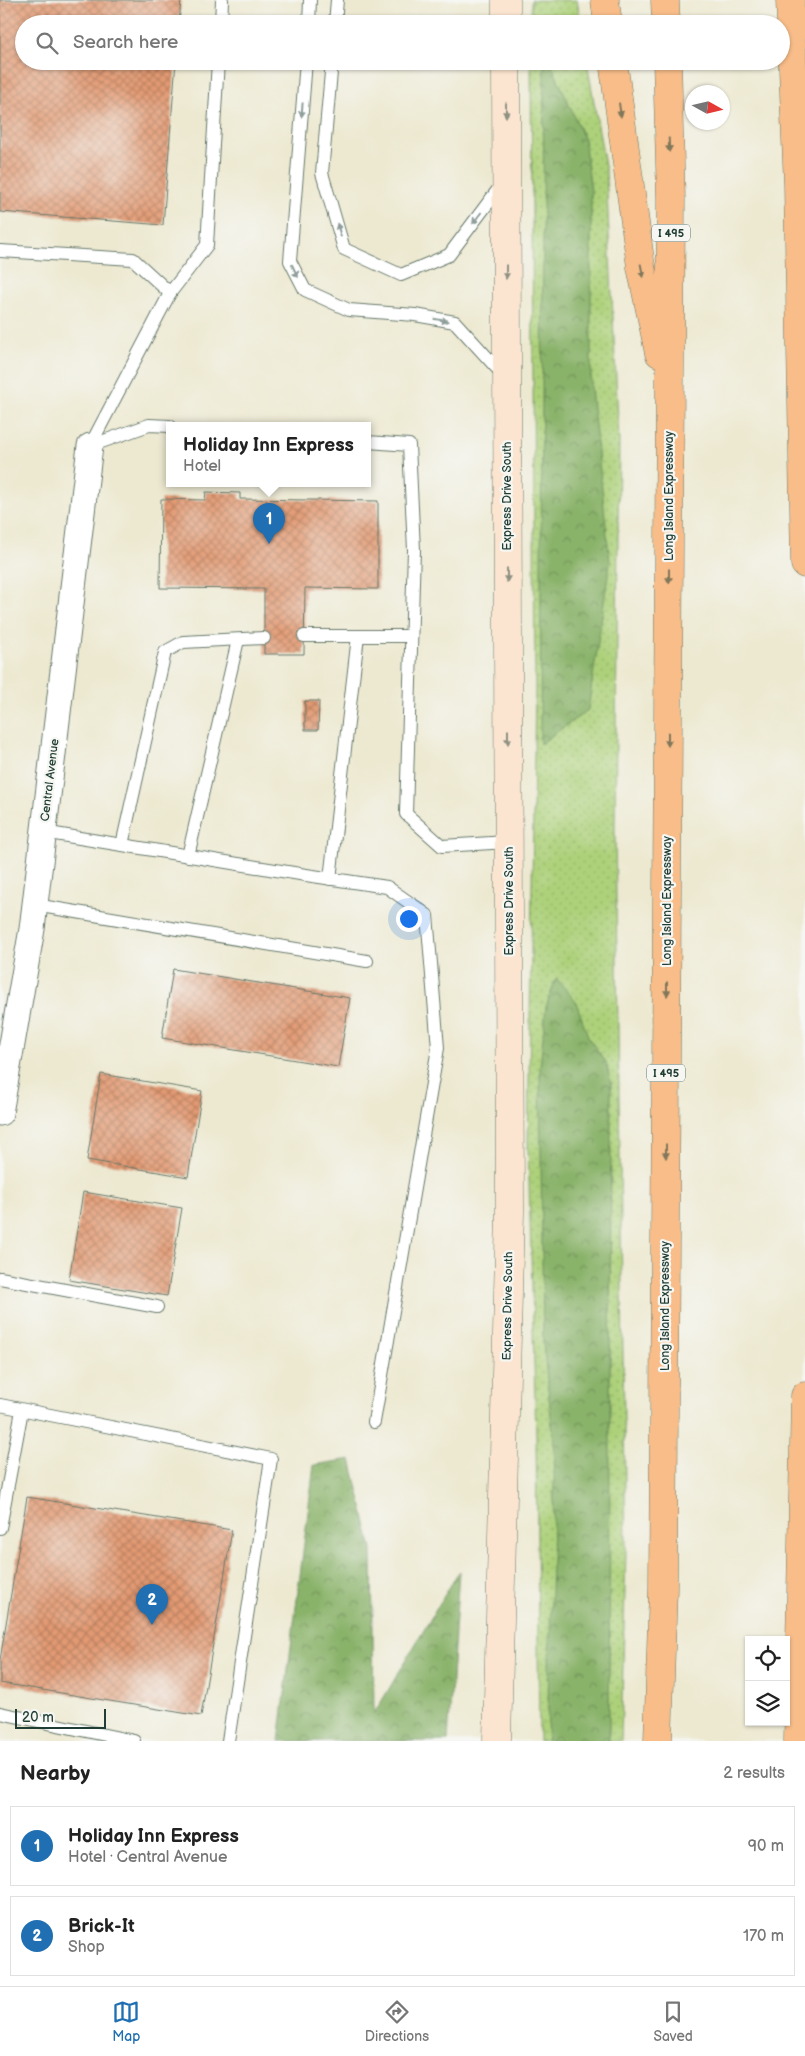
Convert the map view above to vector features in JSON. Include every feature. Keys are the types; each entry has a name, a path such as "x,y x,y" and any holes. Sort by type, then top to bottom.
{"highway":[{"path":"605,0 607,15"},
{"path":"665,0 666,15"},
{"path":"790,0 798,185 805,564"},
{"path":"614,70 641,267 670,405"},
{"name":"Long Island Expressway","path":"658,1741 663,1588 670,405 671,199 667,70"},
{"path":"798,1741 805,1396"}],"main road":[{"path":"506,0 506,15"},
{"name":"Express Drive South","path":"497,1741 510,1212 506,70"}],"street":[{"name":"Central Avenue","path":"0,1113 35,905 90,446"}],"lane":[{"path":"221,15 222,0"},
{"path":"309,15 310,0"},
{"path":"336,15 338,0"},
{"path":"90,446 170,293 207,245 217,70"},
{"path":"305,70 290,261 304,290 349,310 415,315 455,322 506,379"},
{"path":"331,70 322,173 344,249 401,275 449,255 506,179"},
{"path":"0,251 132,260 170,293"},
{"path":"90,446 149,425 166,426"},
{"path":"371,442 409,446 414,550 406,814 442,846 508,842"},
{"path":"304,636 411,636"},
{"path":"330,879 358,636"},
{"path":"122,845 165,652 183,642 264,638"},
{"path":"188,856 238,640"},
{"path":"43,832 387,887 427,915 438,1048 374,1422"},
{"path":"35,905 367,961"},
{"path":"0,1278 156,1307"},
{"path":"0,1405 271,1459 228,1741"},
{"path":"0,1528 22,1410"},
{"path":"0,1713 134,1741"}],"green space":[{"path":"531,0 577,0 580,15 531,15"},
{"path":"531,70 589,70 606,172 619,441 615,831 626,1549 621,1741 539,1741 536,1437 528,1146 535,689"},
{"path":"544,70 554,70 584,139 591,191 591,389 610,562 588,710 540,744"},
{"path":"556,978 576,1002 589,1039 606,1062 611,1084 609,1741 547,1741 555,1452 543,1342 540,1068 546,1007"},
{"path":"351,1459 372,1549 374,1714 459,1571 448,1741 279,1741 314,1465"}],"building":[{"path":"0,0 181,0 180,15 15,15 15,70 175,70 163,225 0,212"},
{"path":"206,492 240,493 240,499 378,501 378,589 305,588 304,654 264,654 264,589 160,588 161,499 205,500"},
{"path":"305,701 319,701 318,730 305,730"},
{"path":"173,969 350,998 338,1067 162,1038"},
{"path":"101,1074 202,1091 188,1177 87,1160"},
{"path":"83,1192 182,1208 167,1296 69,1280"},
{"path":"27,1497 232,1530 201,1716 0,1683 0,1660"}],"place":[{"name":"Holiday Inn Express","path":"269,544"},
{"name":"Brick-It","path":"152,1625"}]}
